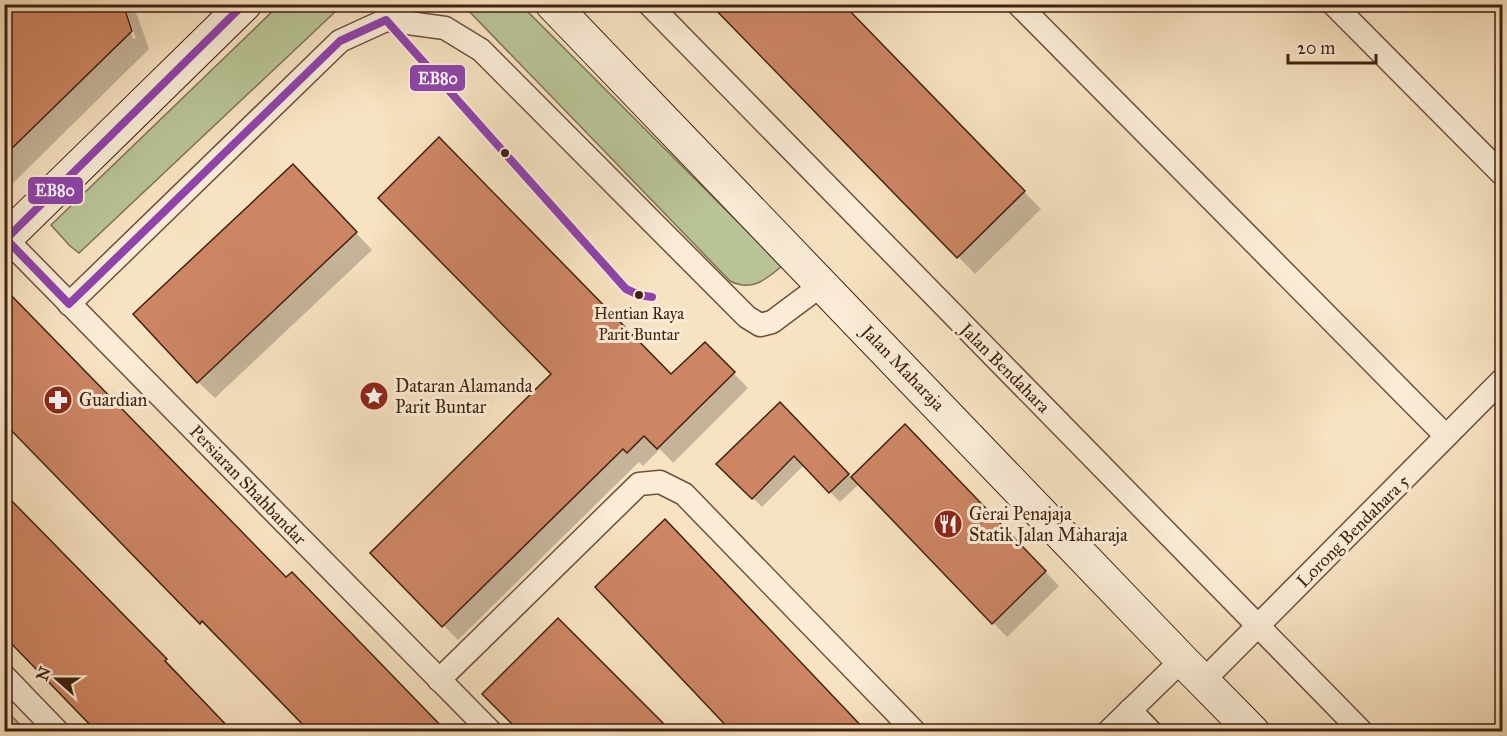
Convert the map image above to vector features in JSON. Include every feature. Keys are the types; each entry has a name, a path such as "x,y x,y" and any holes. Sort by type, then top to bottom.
{"street":[{"name":"Jalan Maharaja","path":"552,4 1254,732"},
{"name":"Jalan Bendahara","path":"649,4 1362,732"},
{"path":"1018,4 1446,436"},
{"path":"1333,4 1503,174"},
{"path":"5,239 241,6"},
{"path":"69,303 340,41 386,20 445,28 481,50 747,317 760,325 772,322 823,285"},
{"name":"Persiaran Shahbandar","path":"5,239 491,732"},
{"name":"Lorong Bendahara 5","path":"1108,732 1130,710 1259,626 1503,380"},
{"path":"439,680 639,484 660,482 684,494 915,732"},
{"path":"4,676 58,732"},
{"path":"1130,710 1150,732"}],"green space":[{"path":"279,5 346,5 336,11 79,253 70,246 51,225"},
{"path":"463,5 521,5 782,266 764,280 752,285 730,281"},
{"path":"5,709 26,731 5,731"}],"building":[{"path":"20,4 123,4 132,31 4,156 4,20"},
{"path":"710,4 843,4 1025,191 957,258"},
{"path":"439,137 671,374 705,342 735,372 657,449 644,436 627,453 623,449 442,627 370,553 551,374 378,198"},
{"path":"293,164 357,232 197,383 133,314"},
{"path":"4,288 286,577 292,572 447,732 310,732 202,621 200,624 4,423"},
{"path":"780,402 849,474 829,493 794,456 752,499 716,464"},
{"name":"Gerai Penajaja Statik Jalan Maharaja","path":"905,424 1046,571 992,624 851,477"},
{"path":"4,493 167,659 165,661 233,732 97,732 4,636"},
{"path":"665,519 867,732 732,732 595,587"},
{"path":"558,618 672,732 520,732 482,694"}],"transit line":[{"name":"EB80","path":"244,4 6,239 69,304 340,41 386,20 626,289 639,295 652,297"}],"place":[{"name":"Hentian Raya Parit Buntar","path":"639,295"},
{"name":"Dataran Alamanda Parit Buntar","path":"374,396"},
{"name":"Guardian","path":"58,400"},
{"name":"Gerai Penajaja Statik Jalan Maharaja","path":"948,524"}]}
